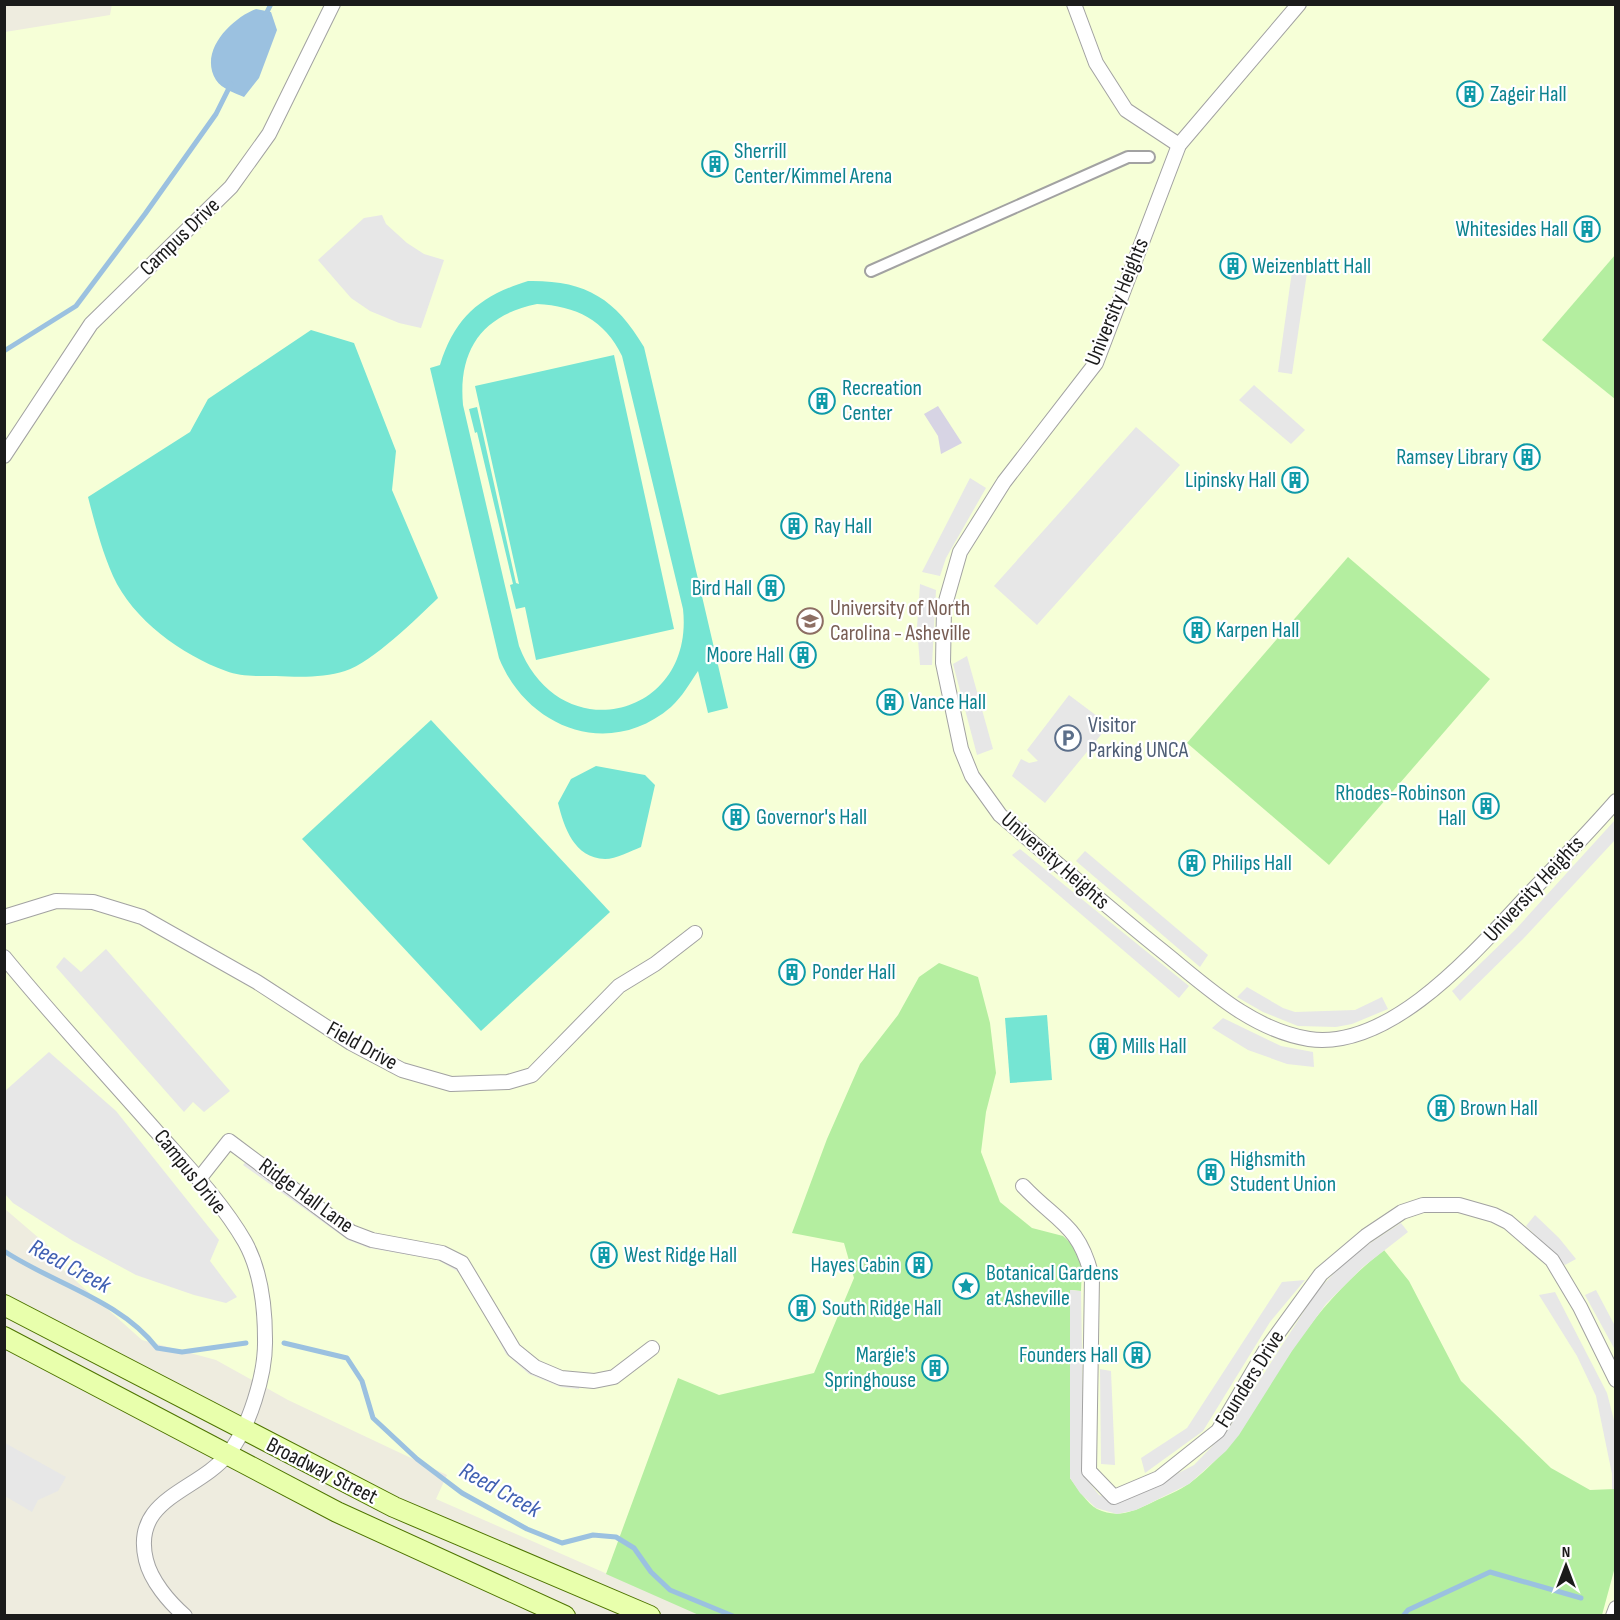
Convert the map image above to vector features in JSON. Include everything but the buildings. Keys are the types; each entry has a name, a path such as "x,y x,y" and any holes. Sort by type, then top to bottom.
{"main road":[{"name":"Broadway Street","path":"4,1305 394,1507 650,1616"},
{"name":"Broadway Street","path":"4,1337 337,1512 565,1616"}],"street":[{"name":"Campus Drive","path":"4,456 91,324 231,187 269,134 333,4"},
{"path":"1074,4 1096,63 1126,110 1179,145"},
{"name":"University Heights","path":"1299,4 1179,145 1096,363 1004,482 960,552 944,608 943,663 953,718 972,776 1000,815 1220,1000 1281,1032 1311,1039 1341,1038 1380,1024 1401,1014 1455,973 1616,801"},
{"path":"871,271 1128,157 1149,157"},
{"name":"Field Drive","path":"4,917 56,901 93,902 142,917 257,982 351,1044 402,1070 451,1084 508,1082 532,1075 619,986 655,964 695,933"},
{"name":"Campus Drive","path":"4,957 199,1179 245,1243 255,1268 263,1301 266,1342 260,1377 244,1431 228,1455 212,1471 168,1498 145,1526 144,1552 147,1565 180,1614"},
{"name":"Ridge Hall Lane","path":"199,1179 229,1141 351,1232 372,1240 441,1253 462,1263 471,1274 514,1350 535,1367 561,1378 594,1381 614,1377 652,1348"},
{"name":"Founders Drive","path":"1023,1186 1070,1227 1086,1251 1092,1276 1089,1472 1114,1497 1159,1478 1218,1431 1265,1351 1320,1274 1366,1236 1402,1212 1423,1205 1459,1205 1494,1215 1508,1222 1552,1260 1580,1307 1616,1380"},
{"path":"1613,1616 1616,1608"}],"shaded area":[{"name":"University of North Carolina - Asheville","path":"112,4 1615,5 1615,1615 701,1615 436,1499 447,1475 288,1400 216,1360 142,1340 56,1263 47,1245 5,1209 5,32 110,15"},
{"path":"256,9 271,12 277,30 259,78 244,97 222,86 216,80 211,58 214,47 228,28"},
{"path":"382,215 386,224 407,243 424,254 444,260 421,328 399,323 370,311 351,298 318,260 364,218"},
{"path":"1292,271 1307,273 1292,374 1278,372"},
{"path":"528,281 548,282 566,284 596,295 622,316 644,347 728,708 708,713 698,671 675,703 647,723 622,732 597,733 572,729 549,718 529,703 512,682 499,658 430,368 440,365 453,334 472,311 496,294","holes":["537,304 577,312 598,324 622,356 683,609 681,646 668,676 647,696 620,708 592,709 563,700 538,679 519,646 463,405 462,385 470,352 488,326 518,309"]},
{"path":"311,330 354,343 396,451 392,490 438,598 381,649 345,671 311,676 238,674 209,664 176,646 160,634 133,607 109,567 88,497 190,432 208,399"},
{"path":"614,355 674,629 536,660 525,607 516,609 510,585 513,584 477,432 475,433 469,409 477,407 516,583 519,584 475,386"},
{"path":"1254,385 1305,430 1291,444 1239,400"},
{"path":"938,406 962,443 941,454 938,436 924,414"},
{"path":"1136,427 1180,465 1037,625 994,586"},
{"path":"970,478 986,488 946,558 940,576 922,572"},
{"path":"920,584 936,590 932,665 920,665 917,627"},
{"path":"967,656 993,749 977,755 953,664"},
{"name":"Visitor Parking UNCA","path":"1069,695 1109,725 1045,803 1012,776 1021,759 1029,763 1038,761 1027,750"},
{"path":"431,720 610,912 481,1031 302,839"},
{"path":"596,766 645,775 655,785 641,847 609,859 594,857 578,847 567,831 558,803 571,779"},
{"path":"1615,820 1615,840 1523,939 1460,1001 1452,991 1515,930"},
{"path":"1020,849 1189,986 1179,998 1012,855"},
{"path":"1085,851 1208,955 1200,967 1076,861"},
{"path":"106,949 230,1091 204,1112 193,1102 184,1112 56,967 64,957 81,972"},
{"path":"1247,987 1283,1008 1295,1012 1355,1010 1382,997 1388,1009 1352,1024 1336,1027 1298,1026 1263,1012 1237,997"},
{"path":"1047,1015 1052,1080 1010,1083 1005,1018"},
{"path":"1223,1018 1281,1046 1313,1052 1314,1067 1287,1064 1248,1050 1212,1028"},
{"path":"49,1052 116,1111 219,1240 210,1261 237,1297 226,1303 194,1295 136,1275 73,1241 13,1203 5,1194 5,1091"},
{"path":"251,1156 351,1232 462,1263 514,1350 535,1367 580,1380 579,1389 561,1387 529,1374 506,1354 468,1282 457,1271 438,1260 369,1248 348,1240 243,1165"},
{"path":"1535,1215 1559,1238 1576,1259 1565,1265 1526,1226"},
{"path":"1401,1223 1408,1232 1363,1267 1326,1304 1292,1351 1239,1435 1226,1451 1189,1484 1136,1510 1117,1514 1096,1508 1080,1493 1070,1478 1070,1290 1081,1291 1084,1476 1099,1495 1115,1501 1132,1497 1194,1465 1227,1431 1317,1291 1352,1255"},
{"path":"1305,1280 1270,1322 1203,1431 1145,1473 1141,1458 1187,1428 1282,1282"},
{"path":"1596,1290 1615,1326 1615,1350 1585,1295"},
{"path":"1555,1292 1607,1393 1615,1424 1615,1489 1612,1489 1612,1474 1596,1396 1577,1356 1539,1295"},
{"path":"1100,1369 1111,1371 1115,1465 1101,1464"},
{"path":"5,1443 66,1477 58,1491 38,1500 32,1512 5,1496"}],"green space":[{"path":"1615,255 1615,399 1542,340"},
{"path":"1348,557 1490,679 1329,865 1187,743"},
{"name":"Botanical Gardens at Asheville","path":"939,963 978,977 990,1023 996,1073 986,1112 981,1152 1000,1202 1032,1228 1063,1236 1077,1249 1082,1267 1081,1291 1071,1290 1070,1478 1090,1503 1104,1512 1119,1514 1133,1511 1190,1483 1207,1469 1247,1421 1312,1322 1346,1284 1384,1250 1409,1281 1461,1381 1551,1468 1590,1490 1615,1489 1615,1567 1602,1615 701,1616 606,1574 678,1378 719,1395 814,1373 854,1278 844,1243 792,1233 827,1139 860,1064 898,1015 919,977"}],"waterway":[{"path":"265,16 271,4"},
{"path":"4,351 76,306 216,114 231,84"},
{"name":"Reed Creek","path":"4,1251 125,1317 157,1348 182,1352 246,1343"},
{"name":"Reed Creek","path":"284,1343 347,1358 362,1381 373,1418 417,1459 462,1493 527,1529 562,1543 593,1535 616,1537 634,1548 651,1572 670,1590 733,1616"},
{"name":"Reed Creek","path":"1403,1616 1408,1610 1490,1572 1581,1598"}],"place":[{"name":"Zageir Hall","path":"1470,94"},
{"name":"Sherrill Center/Kimmel Arena","path":"715,164"},
{"name":"Whitesides Hall","path":"1587,229"},
{"name":"Weizenblatt Hall","path":"1233,266"},
{"name":"Recreation Center","path":"822,401"},
{"name":"Ramsey Library","path":"1527,457"},
{"name":"Lipinsky Hall","path":"1295,480"},
{"name":"Ray Hall","path":"794,526"},
{"name":"Bird Hall","path":"771,588"},
{"name":"University of North Carolina - Asheville","path":"810,621"},
{"name":"Karpen Hall","path":"1197,630"},
{"name":"Moore Hall","path":"803,655"},
{"name":"Vance Hall","path":"890,702"},
{"name":"Visitor Parking UNCA","path":"1068,738"},
{"name":"Rhodes-Robinson Hall","path":"1486,806"},
{"name":"Governor's Hall","path":"736,817"},
{"name":"Philips Hall","path":"1192,863"},
{"name":"Ponder Hall","path":"792,972"},
{"name":"Mills Hall","path":"1103,1046"},
{"name":"Brown Hall","path":"1441,1108"},
{"name":"Highsmith Student Union","path":"1211,1172"},
{"name":"West Ridge Hall","path":"604,1255"},
{"name":"Hayes Cabin","path":"919,1265"},
{"name":"Botanical Gardens at Asheville","path":"966,1286"},
{"name":"South Ridge Hall","path":"802,1308"},
{"name":"Founders Hall","path":"1137,1355"},
{"name":"Margie's Springhouse","path":"935,1368"}]}
